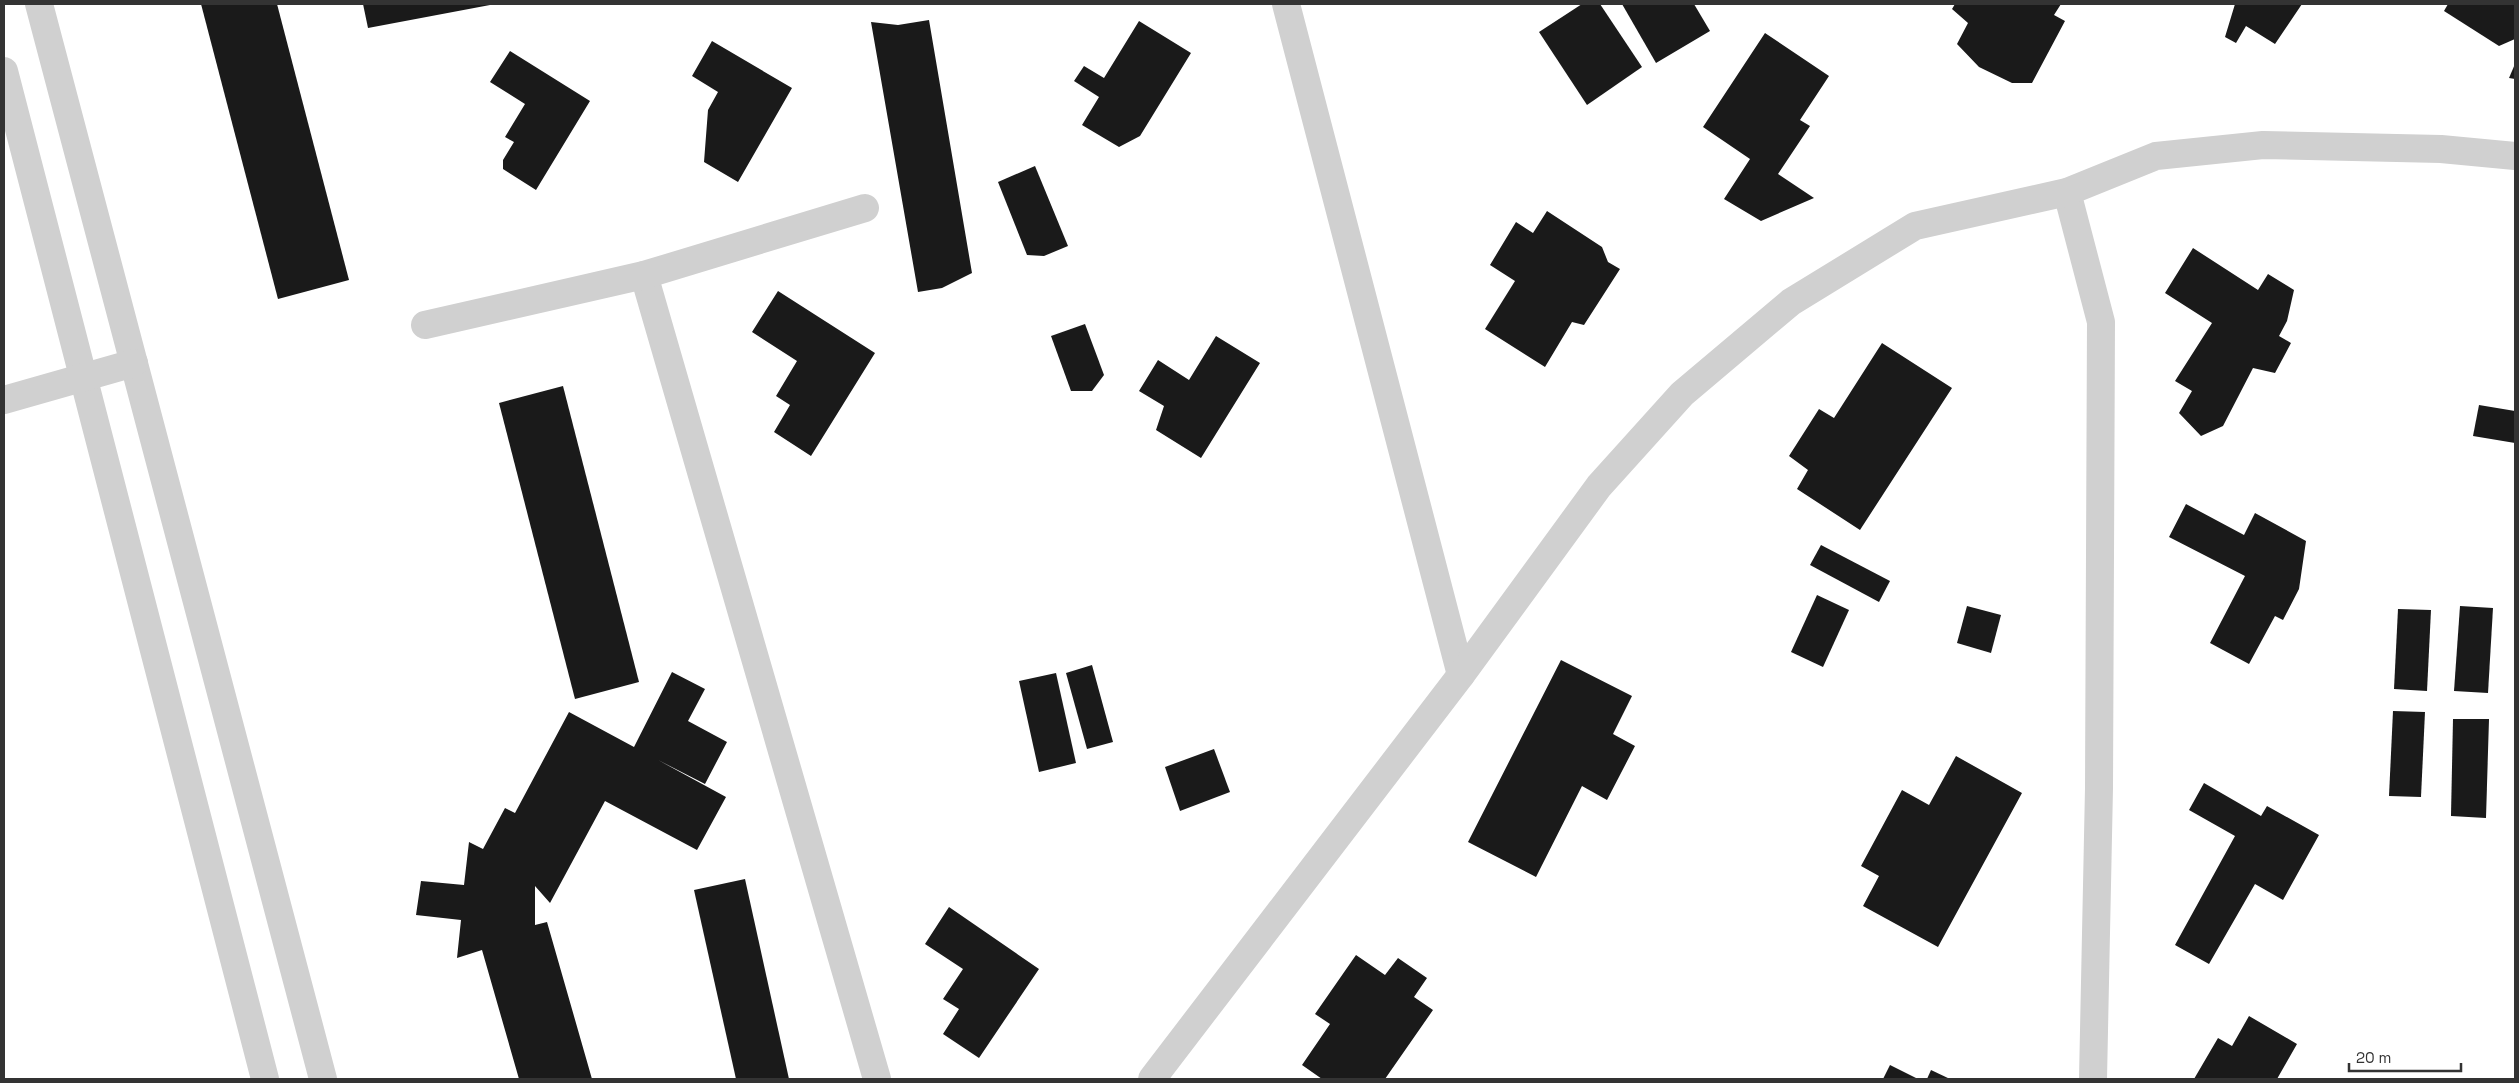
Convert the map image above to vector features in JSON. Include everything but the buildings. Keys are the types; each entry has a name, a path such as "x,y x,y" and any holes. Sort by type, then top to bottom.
{"lane":[{"path":"39,4 323,1079"},
{"path":"1286,4 1461,676"},
{"path":"4,72 266,1079"},
{"path":"1152,1079 1461,676 1599,486 1682,394 1791,302 1915,226 2067,192 2156,156 2263,144 2441,149 2515,156"},
{"path":"2067,192 2100,322 2099,788 2093,1079"},
{"path":"425,325 644,275 865,208"},
{"path":"644,275 877,1079"},
{"path":"4,400 134,363"}]}
